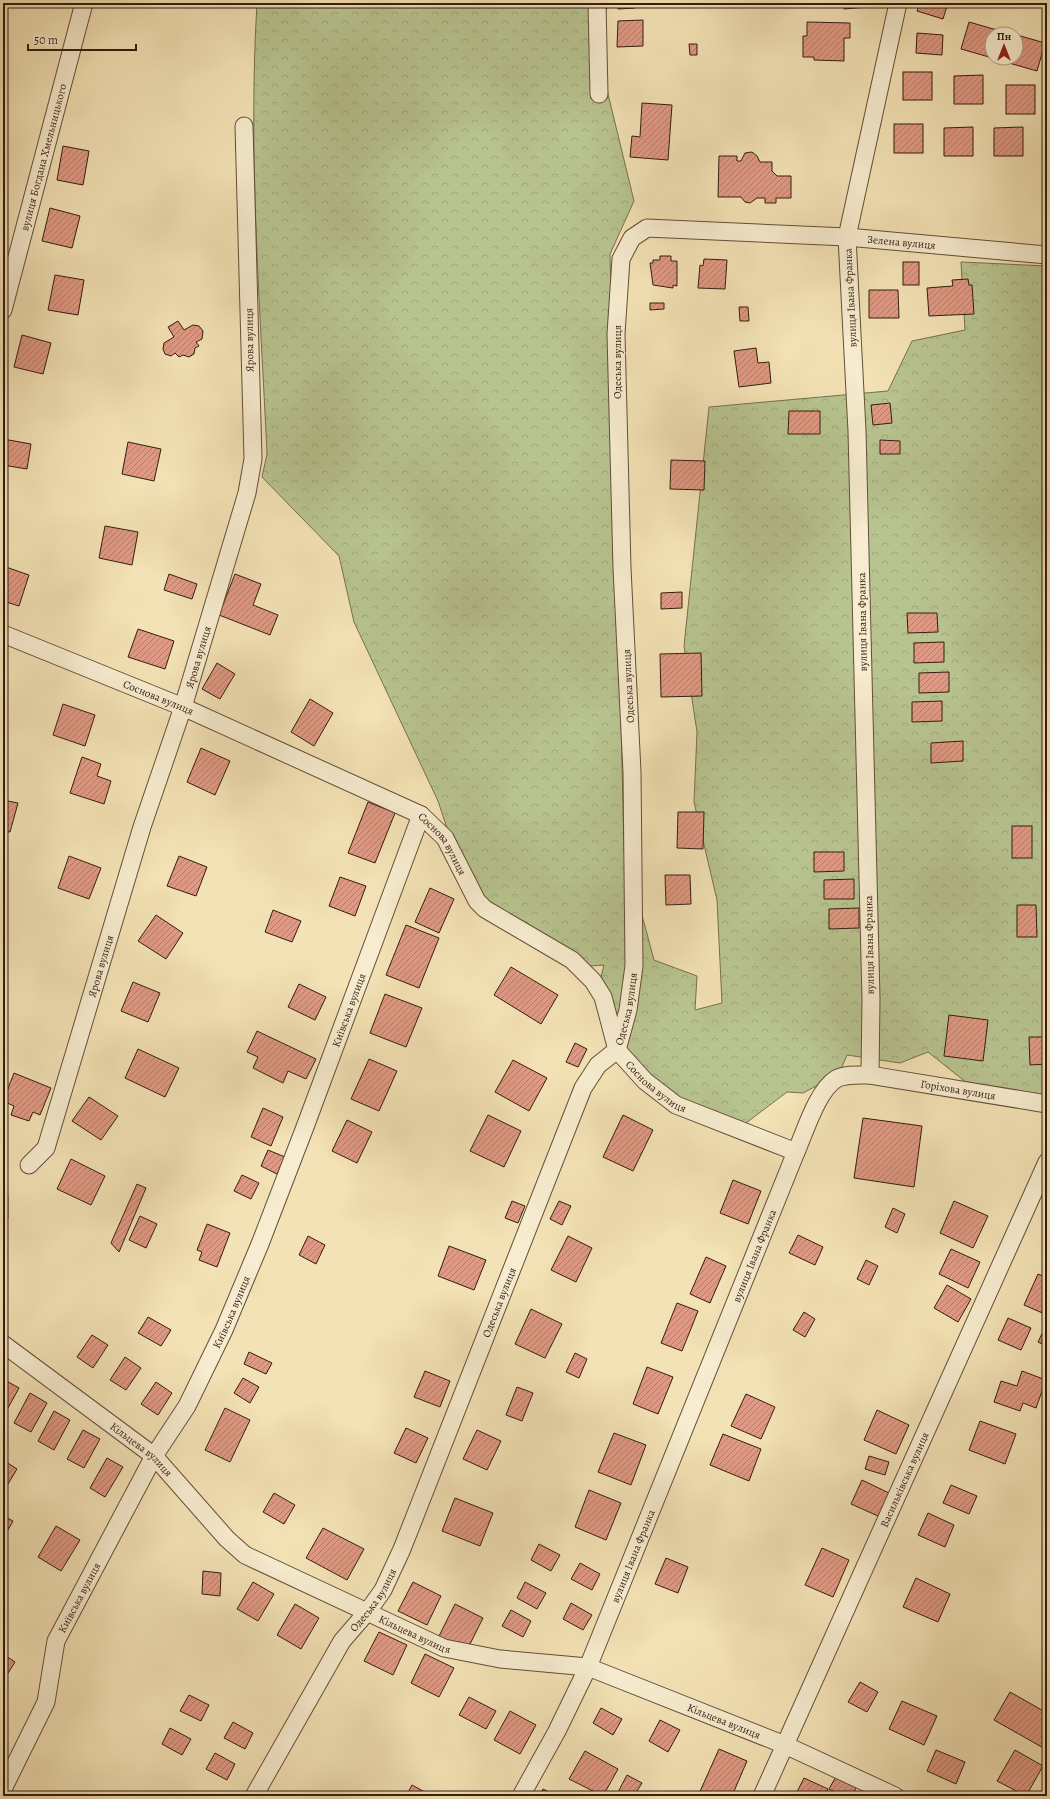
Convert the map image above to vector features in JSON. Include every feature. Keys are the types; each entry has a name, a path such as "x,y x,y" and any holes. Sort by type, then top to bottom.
{"street":[{"name":"вулиця Богдана Хмельницького","path":"3,310 84,3"},
{"path":"597,3 599,94"},
{"name":"вулиця Івана Франка","path":"521,1796 558,1731 588,1667 796,1152 820,1098 827,1086 837,1078 852,1075 870,1075 871,999 857,431 847,237 898,3"},
{"name":"Ярова вулиця","path":"29,1165 46,1148 142,827 184,707 247,493 253,459 244,126"},
{"name":"Одеська вулиця","path":"254,1796 342,1641 368,1611 382,1590 402,1549 583,1088 598,1065 617,1050 628,1010 634,966 632,772 622,568 617,418 616,334 621,259 632,238 647,228 684,229"},
{"name":"Зелена вулиця","path":"684,229 847,237 1047,256"},
{"name":"Соснова вулиця","path":"3,634 184,707 421,815 445,838 477,901 485,909 572,960 593,981 603,997 617,1050 645,1081 676,1105 796,1152"},
{"name":"Київська вулиця","path":"3,1789 46,1702 56,1641 154,1456 187,1406 224,1330 260,1244 421,815"},
{"name":"Горіхова вулиця","path":"870,1075 1047,1104"},
{"name":"Васильківська вулиця","path":"762,1796 1047,1162"},
{"name":"Кільцева вулиця","path":"3,1344 154,1456 227,1539 245,1555 368,1611 444,1648 500,1659 588,1667 785,1745 895,1796"}],"green space":[{"path":"257,3 611,3 606,10 600,61 634,201 610,254 624,848 654,960 697,976 695,1010 722,1003 717,900 694,802 697,732 684,646 709,407 888,391 912,341 965,330 961,262 1047,266 1047,1094 1016,1095 977,1091 928,1052 900,1063 847,1055 839,1074 803,1093 787,1092 746,1123 714,1126 648,1094 626,1058 599,985 604,965 576,967 461,881 438,801 354,622 339,556 262,477 267,454 258,285 254,172"},
{"path":"3,1165 8,1197 8,1218 3,1221"}],"building":[{"path":"618,3 635,3 635,8 618,9"},
{"path":"843,3 866,3 867,7 844,9"},
{"path":"920,3 948,3 943,19 917,11"},
{"path":"643,20 643,46 617,47 618,21"},
{"path":"807,22 850,23 850,38 844,38 844,61 814,60 814,57 803,57 803,36 807,36"},
{"path":"969,22 984,26 984,56 961,49"},
{"path":"917,33 943,35 942,55 916,53"},
{"path":"1024,37 1045,43 1037,71 1020,66 1024,66"},
{"path":"689,44 697,44 697,55 690,55"},
{"path":"903,72 932,72 932,100 903,100"},
{"path":"983,75 983,104 954,104 954,76"},
{"path":"1006,85 1035,85 1035,114 1006,114"},
{"path":"642,103 672,105 668,160 630,157 632,136 640,137"},
{"path":"894,124 923,124 923,153 894,153"},
{"path":"973,127 973,156 944,156 944,128"},
{"path":"1023,127 1023,156 994,156 994,128"},
{"path":"63,146 89,151 83,185 57,180"},
{"path":"752,152 757,156 760,162 772,162 772,171 777,176 791,176 791,198 776,198 776,203 765,203 765,198 757,198 750,203 745,202 741,197 718,197 719,156 737,156 737,161 741,161 745,153"},
{"path":"50,208 80,216 72,248 42,241"},
{"path":"660,256 671,256 671,261 677,261 677,286 673,285 673,288 653,285 650,263 653,263 653,260 660,260"},
{"path":"704,259 727,260 725,289 698,288 700,265 703,266"},
{"path":"903,262 919,262 919,285 903,285"},
{"path":"55,275 84,280 78,315 48,310"},
{"path":"968,279 969,285 972,285 974,314 929,316 927,288 953,286 952,280"},
{"path":"869,290 898,290 899,318 869,318"},
{"path":"650,303 664,303 664,309 650,310"},
{"path":"739,307 748,307 749,321 740,321"},
{"path":"178,321 184,330 193,325 199,326 203,331 202,339 196,342 199,346 195,348 194,354 189,357 183,355 179,357 175,353 171,356 165,354 163,349 164,343 174,337 168,327"},
{"path":"22,335 51,343 43,374 14,367"},
{"path":"756,348 758,363 769,362 771,383 739,387 734,351"},
{"path":"890,403 892,423 873,425 871,405"},
{"path":"789,411 820,411 820,434 788,434"},
{"path":"3,439 31,444 27,469 3,465"},
{"path":"880,440 900,441 900,454 880,454"},
{"path":"128,442 161,449 154,481 122,474"},
{"path":"671,460 705,461 704,490 670,489"},
{"path":"105,526 138,532 132,565 99,558"},
{"path":"3,566 29,575 19,606 3,601"},
{"path":"169,574 197,584 192,599 164,590"},
{"path":"235,574 261,584 253,605 278,615 270,635 219,615"},
{"path":"682,592 682,608 661,609 661,593"},
{"path":"907,613 937,613 938,632 908,633"},
{"path":"138,629 174,641 165,669 128,657"},
{"path":"944,642 944,662 914,663 914,643"},
{"path":"701,653 702,696 661,697 660,654"},
{"path":"217,663 235,674 220,699 202,689"},
{"path":"949,672 949,692 919,693 919,673"},
{"path":"310,699 333,713 314,746 291,732"},
{"path":"942,701 942,721 912,722 912,702"},
{"path":"63,704 95,715 85,746 53,735"},
{"path":"963,741 963,761 931,763 931,743"},
{"path":"201,748 230,761 215,795 187,782"},
{"path":"82,757 101,764 97,776 111,781 104,804 70,793"},
{"path":"3,800 18,803 10,832 3,831"},
{"path":"368,802 395,813 375,863 348,853"},
{"path":"678,812 704,812 703,849 677,848"},
{"path":"1012,826 1032,826 1032,858 1012,858"},
{"path":"814,852 844,852 844,871 814,872"},
{"path":"69,856 101,868 89,899 58,888"},
{"path":"179,856 207,867 196,896 167,886"},
{"path":"665,875 690,875 691,904 666,905"},
{"path":"340,877 366,886 355,916 329,906"},
{"path":"854,879 854,899 824,899 824,880"},
{"path":"430,888 454,899 439,933 415,922"},
{"path":"1017,905 1036,905 1037,937 1017,937"},
{"path":"859,908 859,928 829,929 829,909"},
{"path":"273,910 301,921 292,942 265,932"},
{"path":"156,915 183,933 166,959 138,941"},
{"path":"406,925 439,938 419,988 386,975"},
{"path":"511,967 558,995 541,1024 494,995"},
{"path":"133,982 160,993 148,1022 121,1011"},
{"path":"299,984 326,997 315,1020 288,1007"},
{"path":"385,994 422,1008 406,1047 370,1033"},
{"path":"949,1015 988,1020 983,1061 944,1056"},
{"path":"257,1031 316,1059 306,1079 288,1071 283,1083 253,1068 258,1057 247,1052"},
{"path":"1029,1037 1045,1037 1046,1064 1030,1065"},
{"path":"575,1043 587,1049 578,1067 566,1062"},
{"path":"138,1049 179,1068 165,1097 125,1078"},
{"path":"369,1059 397,1071 379,1111 351,1099"},
{"path":"513,1060 547,1078 529,1111 495,1092"},
{"path":"14,1073 51,1088 40,1115 33,1112 29,1121 11,1115 14,1106 3,1101"},
{"path":"89,1097 118,1116 101,1140 72,1121"},
{"path":"263,1108 283,1117 271,1146 251,1137"},
{"path":"488,1115 521,1131 504,1167 470,1151"},
{"path":"623,1115 653,1130 633,1171 603,1157"},
{"path":"863,1118 922,1126 914,1187 854,1178"},
{"path":"347,1120 372,1132 357,1163 332,1151"},
{"path":"268,1150 285,1157 277,1174 261,1166"},
{"path":"71,1159 105,1176 91,1205 57,1189"},
{"path":"242,1175 259,1183 251,1199 234,1191"},
{"path":"733,1180 761,1191 748,1224 720,1213"},
{"path":"137,1184 146,1188 119,1252 111,1243"},
{"path":"512,1201 525,1206 518,1223 505,1218"},
{"path":"559,1201 571,1206 562,1225 550,1219"},
{"path":"954,1201 988,1216 973,1248 940,1233"},
{"path":"893,1208 905,1214 897,1233 885,1227"},
{"path":"140,1216 157,1224 146,1248 129,1240"},
{"path":"207,1224 230,1233 217,1267 199,1260 202,1252 197,1250"},
{"path":"798,1235 823,1247 815,1265 789,1253"},
{"path":"308,1236 325,1245 316,1264 299,1255"},
{"path":"568,1236 592,1248 576,1282 551,1270"},
{"path":"449,1246 486,1260 474,1290 438,1276"},
{"path":"951,1249 980,1262 968,1288 939,1274"},
{"path":"706,1257 726,1266 710,1303 690,1294"},
{"path":"866,1260 878,1266 869,1285 857,1279"},
{"path":"1038,1274 1047,1278 1047,1315 1024,1305"},
{"path":"947,1285 971,1299 958,1322 934,1308"},
{"path":"677,1303 698,1311 682,1351 661,1343"},
{"path":"531,1309 562,1324 545,1358 515,1344"},
{"path":"804,1312 815,1319 805,1337 793,1330"},
{"path":"148,1317 171,1330 161,1346 138,1333"},
{"path":"1008,1318 1031,1328 1021,1350 998,1340"},
{"path":"1047,1323 1047,1346 1038,1342"},
{"path":"92,1335 108,1345 93,1368 77,1357"},
{"path":"249,1352 272,1363 266,1374 244,1364"},
{"path":"575,1353 587,1359 579,1378 566,1372"},
{"path":"125,1357 141,1368 126,1390 110,1380"},
{"path":"647,1367 673,1377 658,1414 633,1404"},
{"path":"425,1371 450,1381 440,1407 414,1397"},
{"path":"1022,1371 1046,1380 1036,1408 1023,1403 1020,1411 994,1402 1001,1381 1017,1386"},
{"path":"243,1378 259,1387 250,1403 234,1393"},
{"path":"3,1379 19,1388 3,1417"},
{"path":"156,1382 172,1393 158,1415 141,1404"},
{"path":"517,1387 533,1393 522,1421 506,1415"},
{"path":"30,1393 47,1403 31,1432 14,1423"},
{"path":"746,1394 775,1407 761,1439 731,1426"},
{"path":"225,1408 250,1420 230,1462 205,1450"},
{"path":"877,1410 909,1425 896,1454 864,1440"},
{"path":"54,1411 70,1420 54,1450 38,1441"},
{"path":"980,1421 1016,1434 1005,1464 969,1450"},
{"path":"406,1428 428,1438 416,1463 394,1453"},
{"path":"83,1430 100,1439 84,1468 67,1459"},
{"path":"477,1430 501,1441 487,1470 463,1459"},
{"path":"614,1433 646,1445 631,1485 598,1472"},
{"path":"723,1434 761,1449 749,1481 710,1465"},
{"path":"869,1456 889,1462 885,1475 865,1469"},
{"path":"107,1458 123,1467 105,1497 90,1488"},
{"path":"3,1460 17,1469 5,1489 3,1487"},
{"path":"862,1480 889,1493 878,1516 851,1504"},
{"path":"951,1485 977,1496 969,1514 943,1503"},
{"path":"589,1490 621,1503 606,1540 575,1527"},
{"path":"274,1493 295,1505 284,1524 263,1512"},
{"path":"455,1498 493,1513 480,1546 442,1531"},
{"path":"928,1513 954,1525 945,1547 918,1535"},
{"path":"3,1516 13,1521 4,1537 3,1536"},
{"path":"56,1526 80,1540 61,1571 38,1557"},
{"path":"323,1528 364,1549 347,1580 306,1558"},
{"path":"539,1544 560,1555 551,1571 531,1560"},
{"path":"822,1548 849,1560 833,1597 805,1585"},
{"path":"666,1558 688,1567 678,1593 655,1584"},
{"path":"580,1563 600,1574 592,1590 571,1579"},
{"path":"203,1571 221,1573 220,1596 202,1594"},
{"path":"916,1578 950,1594 938,1622 903,1607"},
{"path":"253,1582 274,1594 258,1621 237,1609"},
{"path":"413,1582 441,1596 427,1625 398,1611"},
{"path":"525,1582 546,1593 537,1609 517,1598"},
{"path":"571,1603 592,1615 583,1630 563,1619"},
{"path":"295,1604 319,1618 301,1649 277,1635"},
{"path":"455,1604 483,1618 467,1650 439,1636"},
{"path":"511,1610 531,1621 523,1637 502,1626"},
{"path":"379,1632 407,1645 393,1675 364,1661"},
{"path":"3,1654 15,1662 3,1681"},
{"path":"425,1654 454,1668 439,1697 411,1683"},
{"path":"860,1682 878,1692 867,1712 848,1702"},
{"path":"1010,1692 1047,1713 1047,1750 994,1720"},
{"path":"189,1695 209,1705 201,1721 180,1711"},
{"path":"469,1697 496,1711 486,1729 459,1715"},
{"path":"902,1701 937,1716 924,1745 889,1729"},
{"path":"601,1708 622,1719 613,1735 593,1723"},
{"path":"510,1711 536,1725 520,1754 494,1740"},
{"path":"660,1720 680,1730 668,1752 649,1741"},
{"path":"233,1722 253,1733 245,1749 224,1738"},
{"path":"170,1728 191,1739 182,1755 162,1744"},
{"path":"719,1749 747,1761 732,1796 698,1796"},
{"path":"936,1750 965,1762 956,1784 927,1771"},
{"path":"1015,1750 1043,1766 1026,1796 997,1781"},
{"path":"585,1751 618,1769 603,1796 569,1779"},
{"path":"215,1753 235,1764 227,1780 206,1769"},
{"path":"838,1773 858,1784 852,1796 842,1796 829,1789"},
{"path":"627,1775 642,1783 634,1796 616,1796"},
{"path":"804,1778 828,1789 825,1796 795,1796"},
{"path":"412,1785 432,1796 406,1796"},
{"path":"543,1789 557,1796 539,1796"}]}
